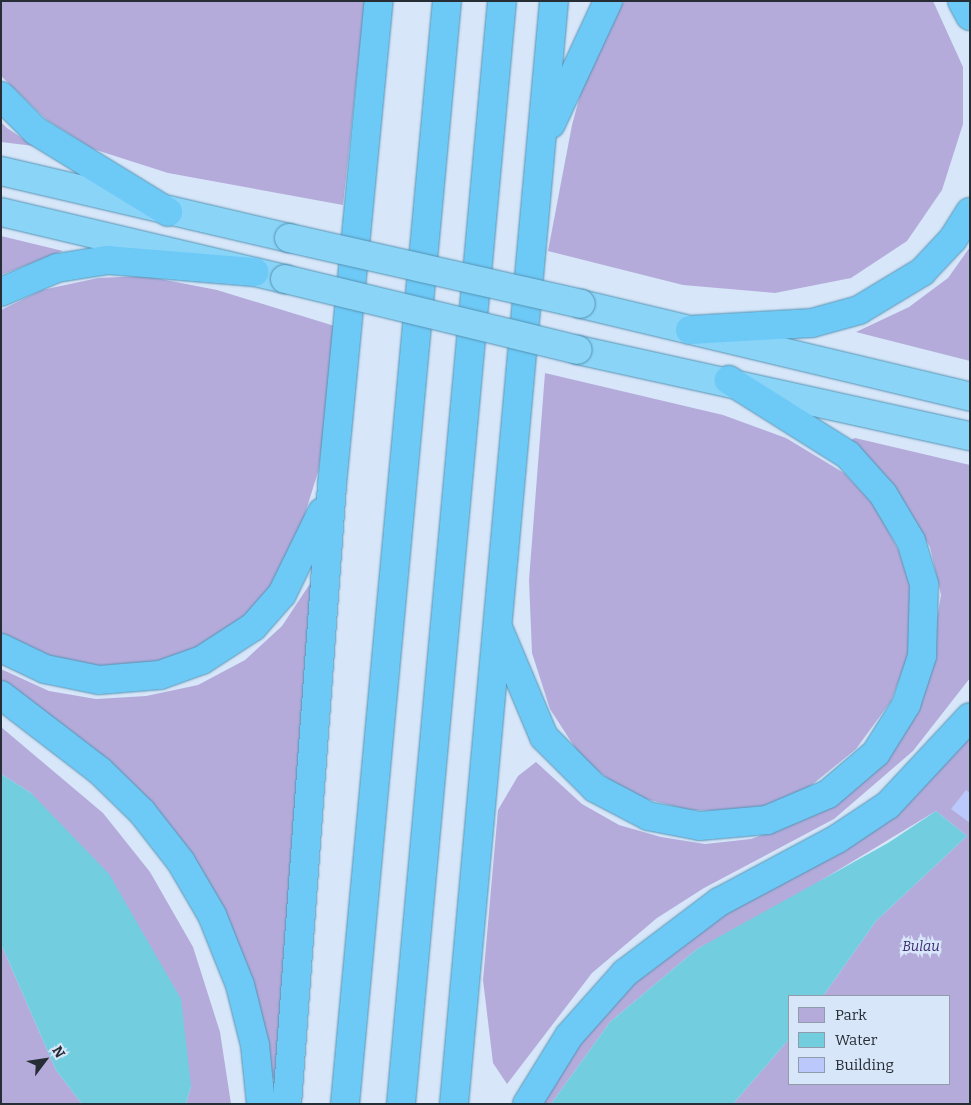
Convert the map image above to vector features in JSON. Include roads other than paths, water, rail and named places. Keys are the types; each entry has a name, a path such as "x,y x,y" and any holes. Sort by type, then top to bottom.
{"highway":[{"path":"286,1104 332,485 379,1"},
{"path":"345,1104 447,1"},
{"path":"401,1104 502,1"},
{"path":"454,1104 496,622 543,141 554,1"},
{"path":"543,141 608,1"},
{"path":"962,1 970,16"},
{"path":"1,96 36,131 168,212"},
{"path":"1,172 168,212 581,304 970,397"},
{"path":"1,212 285,278 578,350 728,380 970,436"},
{"path":"690,330 805,324 859,310 922,272 953,239 970,212"},
{"path":"1,292 57,268 108,260 255,272"},
{"path":"496,622 544,737 595,788 648,816 700,826 768,820 828,794 861,769 900,718 916,677 926,611 918,562 898,516 848,455 728,380"},
{"path":"1,648 45,669 99,680 160,675 202,660 253,627 282,594 306,552 332,485"},
{"path":"1,695 100,771 142,812 181,862 212,915 240,985 255,1045 262,1104"},
{"path":"527,1104 569,1036 625,973 719,902 838,838 888,805 970,717"}],"water":[{"path":"1,774 31,793 109,874 181,999 191,1086 186,1104 82,1104 56,1070 1,944"},
{"path":"936,811 967,836 876,921 824,995 788,995 788,1040 733,1104 551,1104 610,1022 697,949 888,843"}],"park label":[{"name":"Bulau","path":"921,947"}]}
